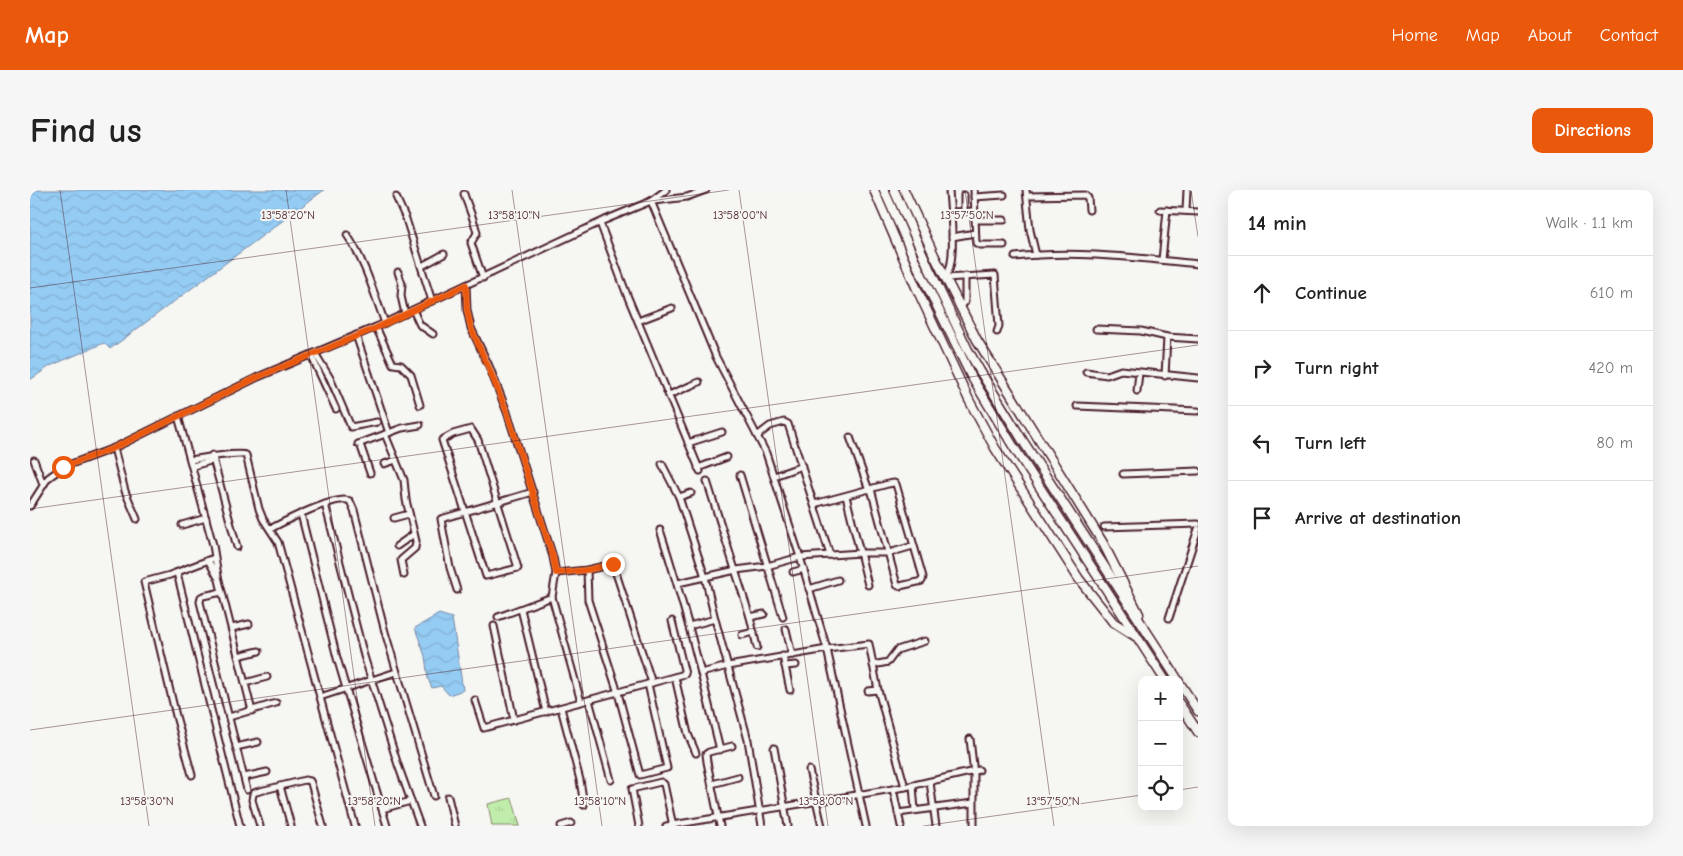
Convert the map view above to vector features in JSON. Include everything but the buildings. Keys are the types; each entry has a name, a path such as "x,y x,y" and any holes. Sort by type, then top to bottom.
{"main road":[{"path":"874,190 916,287 950,355 969,400 994,448 1066,562 1114,622 1136,636"},
{"path":"884,190 959,352 1002,429 1162,676"},
{"path":"894,190 968,350 1023,442 1132,605"},
{"path":"904,190 927,242 981,346 1103,543 1146,631 1175,676"},
{"path":"927,242 929,268"},
{"path":"916,287 931,294"},
{"path":"1183,688 1198,711"},
{"path":"1183,708 1198,732"}],"street":[{"path":"30,506 43,484 52,474 63,467 114,448 283,366 376,328 651,201 670,190"},
{"path":"651,201 687,197 706,190"},
{"path":"945,278 948,275 953,256 949,190"},
{"path":"974,190 976,243 980,246 1004,244"},
{"path":"1186,211 1187,190"},
{"path":"1036,255 1030,230 1027,193 1086,195 1089,210"},
{"path":"464,194 468,208 472,212 477,233 471,243 483,278"},
{"path":"964,195 964,212"},
{"path":"974,196 1004,196"},
{"path":"396,197 406,219 432,301"},
{"path":"651,201 716,357 766,453 774,476 827,649 866,826"},
{"path":"1160,210 1198,212"},
{"path":"1162,260 1167,210"},
{"path":"950,212 974,211"},
{"path":"975,220 1004,220"},
{"path":"600,223 638,322 699,470 727,457"},
{"path":"952,237 975,234"},
{"path":"347,235 361,261 385,323"},
{"path":"422,266 444,254"},
{"path":"1016,257 1086,254 1198,264"},
{"path":"398,272 402,284 401,296 405,314"},
{"path":"945,278 995,275 998,332"},
{"path":"960,308 965,302 965,276"},
{"path":"466,285 467,310 471,328 507,412 553,557 556,573 552,597 581,702"},
{"path":"638,322 672,308"},
{"path":"413,310 420,325 432,334"},
{"path":"376,328 392,364 401,365 411,375 420,405"},
{"path":"1096,328 1141,331 1167,337 1198,339"},
{"path":"356,336 387,434 404,480 409,514 416,542 415,548 401,560 404,575"},
{"path":"1165,376 1167,337"},
{"path":"313,354 336,409"},
{"path":"313,354 338,395 352,427 376,422"},
{"path":"1086,372 1107,375 1118,370 1198,378"},
{"path":"1137,391 1140,373"},
{"path":"668,395 699,382"},
{"path":"1076,406 1198,411"},
{"path":"178,416 213,545 211,559 218,576 252,711"},
{"path":"757,436 770,426 786,422 830,555"},
{"path":"370,472 359,444 402,428 420,425"},
{"path":"471,429 478,440 518,568 486,576 466,512 442,440 453,434 471,429"},
{"path":"688,444 722,432"},
{"path":"814,504 870,490 894,483 896,484 923,577 922,581 897,585 870,490 850,437"},
{"path":"114,448 125,491 137,519"},
{"path":"192,463 242,453 246,455 260,509 278,542 355,826"},
{"path":"212,458 237,547"},
{"path":"34,460 43,484"},
{"path":"384,464 396,460"},
{"path":"662,464 679,497 705,577 748,740 762,826"},
{"path":"774,476 802,466"},
{"path":"1124,474 1198,471"},
{"path":"740,475 783,617"},
{"path":"707,481 736,570 757,647"},
{"path":"457,590 450,568 441,519 532,492"},
{"path":"679,497 691,494"},
{"path":"846,496 868,585"},
{"path":"270,530 325,504 346,499 352,506 396,672 434,796"},
{"path":"325,504 354,620 420,826"},
{"path":"301,514 338,658 387,826"},
{"path":"394,518 409,514"},
{"path":"182,525 206,518"},
{"path":"1104,527 1198,524"},
{"path":"1169,618 1196,543 1198,529"},
{"path":"660,530 678,583 720,750"},
{"path":"396,546 414,534"},
{"path":"678,583 736,570 767,566 800,557 888,553 914,546"},
{"path":"192,775 144,582 211,559"},
{"path":"556,573 587,570 613,564 650,684 667,768 640,775 618,692 588,600 587,570"},
{"path":"793,572 804,569"},
{"path":"177,572 240,826"},
{"path":"810,589 838,580"},
{"path":"222,592 203,596 200,600 247,790"},
{"path":"498,617 552,597"},
{"path":"521,608 546,712"},
{"path":"750,617 764,614"},
{"path":"689,626 715,619"},
{"path":"475,700 484,728 685,674 672,621"},
{"path":"232,628 249,624"},
{"path":"494,626 514,720"},
{"path":"786,629 792,655"},
{"path":"742,636 754,632"},
{"path":"873,665 888,662 897,650 925,641"},
{"path":"701,673 783,656 869,644 878,690 904,787"},
{"path":"238,656 258,652"},
{"path":"783,656 790,690"},
{"path":"785,666 796,664"},
{"path":"320,697 396,672"},
{"path":"245,683 267,677"},
{"path":"675,677 688,734 696,753"},
{"path":"868,691 878,690"},
{"path":"589,700 611,780"},
{"path":"228,717 276,703"},
{"path":"561,708 580,780 584,805"},
{"path":"970,739 976,771 973,803 974,826"},
{"path":"236,747 258,742"},
{"path":"720,826 706,754 732,746"},
{"path":"774,748 788,826"},
{"path":"809,770 822,826"},
{"path":"666,826 913,786 976,771"},
{"path":"244,777 267,772"},
{"path":"712,784 738,778"},
{"path":"260,826 252,800 253,794 305,780 310,780 323,826"},
{"path":"639,826 632,789 661,782 664,784 673,825"},
{"path":"930,782 936,826"},
{"path":"280,786 291,826"},
{"path":"913,786 915,810"},
{"path":"892,789 900,826"},
{"path":"448,797 455,826"},
{"path":"382,809 411,801"},
{"path":"898,813 973,803"},
{"path":"561,826 570,823"}],"green space":[{"path":"512,798 520,826 492,826 488,804"}],"water":[{"path":"30,190 324,190 110,349 104,343 50,366 30,380"},
{"path":"439,614 452,618 463,690 449,695 441,686 432,688 428,679 425,656 415,628"}],"route":[{"path":"63,467 114,448 258,377 376,328 466,285 467,310 471,328 507,412 553,557 556,573 587,570 613,564"}]}
